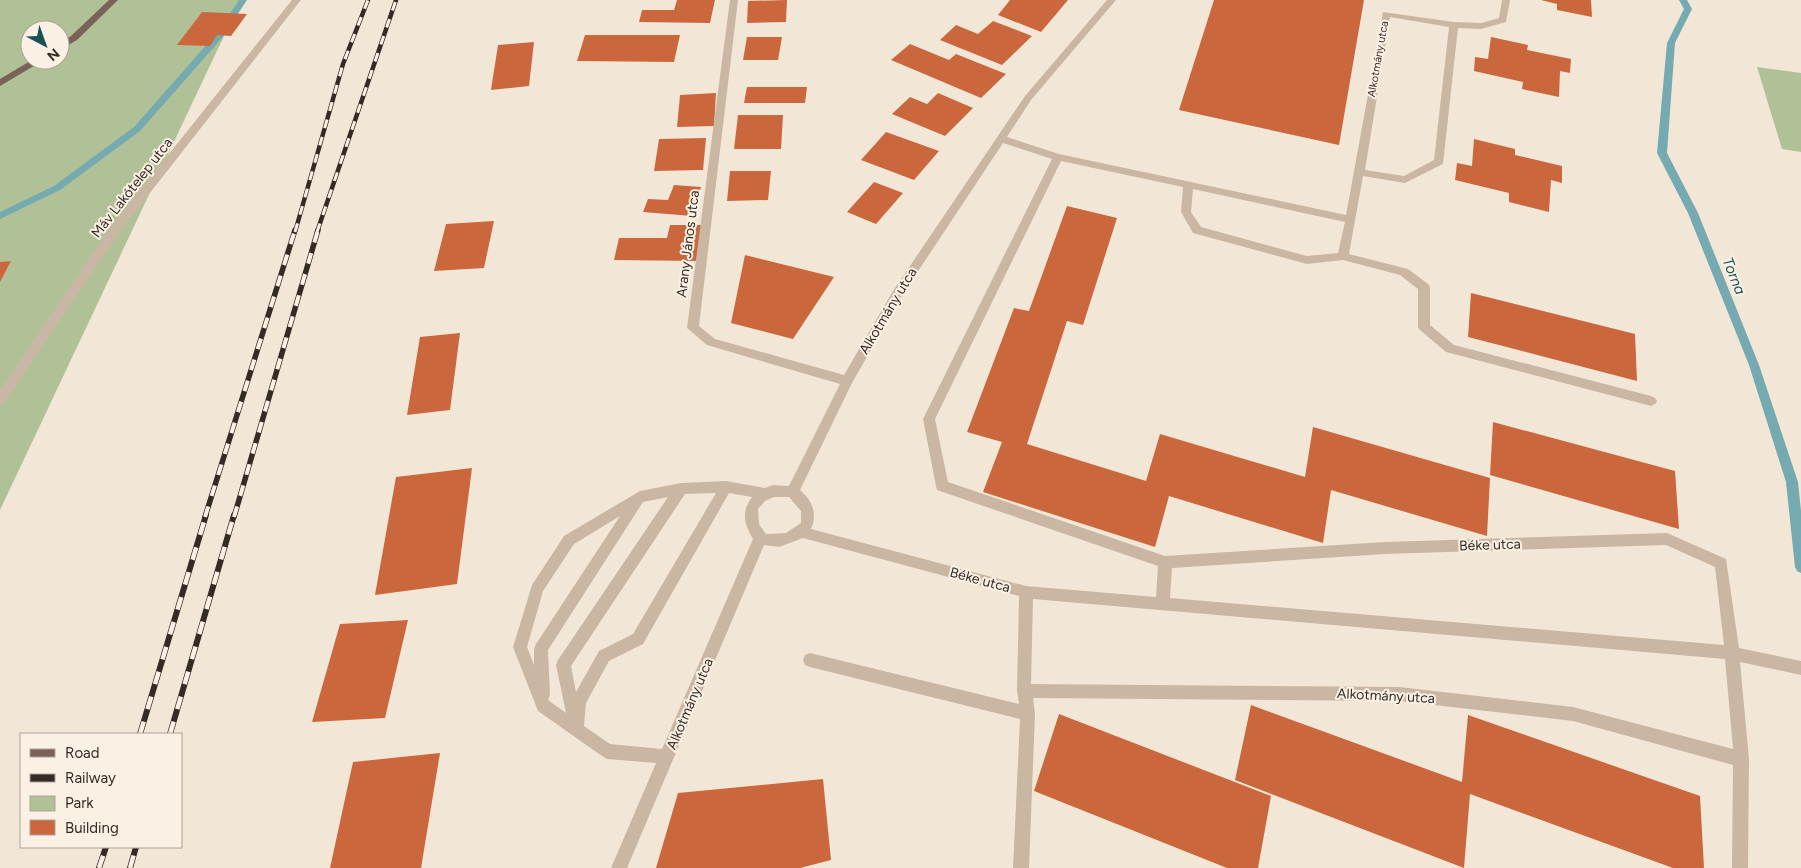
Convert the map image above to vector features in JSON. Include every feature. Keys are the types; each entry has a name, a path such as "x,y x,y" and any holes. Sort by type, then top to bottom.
{"main road":[{"path":"70,41 114,0"},
{"path":"0,83 22,70"}],"street":[{"name":"Máv Lakótelep utca","path":"0,400 117,227 297,0"},
{"name":"Arany János utca","path":"734,0 693,328 711,342 847,381"},
{"name":"Alkotmány utca","path":"792,492 847,381 897,294 1028,98 1112,0"},
{"name":"Alkotmány utca","path":"1343,256 1351,220 1386,14 1454,26 1481,26 1503,20 1506,0"},
{"path":"1359,172 1405,180 1439,162 1454,26"},
{"path":"1000,139 1058,157 1351,220"},
{"name":"Béke utca","path":"1058,157 929,419 942,486 1165,562 1385,548 1667,539 1721,563 1732,653"},
{"path":"1188,185 1186,212 1197,230 1307,260 1343,256 1404,272 1424,286 1424,327 1450,349 1651,401"},
{"path":"668,757 607,751 543,706 520,647 537,589 569,540 640,497 681,489 726,487 765,494"},
{"path":"576,730 579,702 604,656 638,639 726,487"},
{"path":"576,730 563,665 681,489"},
{"path":"773,491 792,492 800,498 809,513 808,522 794,538 778,542 760,538 751,522 750,513 753,504 758,498 773,491"},
{"path":"543,706 542,649 640,497"},
{"name":"Béke utca","path":"801,532 1026,592 1732,653 1801,668"},
{"name":"Alkotmány utca","path":"619,868 760,538"},
{"path":"1163,604 1165,562"},
{"path":"1021,868 1028,714 1024,691 1026,592"},
{"path":"1732,653 1741,759 1740,868"},
{"path":"810,660 1028,714"},
{"name":"Alkotmány utca","path":"1024,691 1399,694 1572,714 1741,759"}],"green space":[{"path":"0,0 241,0 0,510"},
{"path":"1757,67 1801,73 1801,152 1782,149"}],"building":[{"path":"677,0 715,0 710,23 639,22 642,10 674,10"},
{"path":"787,0 786,22 747,23 748,1"},
{"path":"1010,0 1068,0 1041,32 998,15"},
{"path":"1214,0 1364,0 1339,145 1179,110"},
{"path":"1541,0 1591,0 1592,17 1557,10 1557,4"},
{"path":"202,12 247,14 231,36 217,35 210,46 177,45"},
{"path":"993,21 1032,36 1002,65 940,40 956,25 978,34"},
{"path":"585,35 680,35 674,62 577,61"},
{"path":"747,37 782,37 778,60 743,60"},
{"path":"1491,37 1528,45 1527,50 1571,59 1570,73 1560,71 1559,97 1522,89 1523,82 1474,71 1475,57 1488,59"},
{"path":"534,42 529,86 491,90 498,45"},
{"path":"910,44 949,60 956,54 1006,74 981,98 891,60"},
{"path":"747,87 807,87 805,103 744,103"},
{"path":"716,93 714,126 677,127 680,95"},
{"path":"938,93 973,108 945,136 892,114 910,97 927,104"},
{"path":"738,115 783,115 781,149 734,149"},
{"path":"886,132 939,151 914,180 861,160"},
{"path":"706,138 703,170 654,171 659,139"},
{"path":"1474,139 1515,149 1515,155 1562,166 1562,183 1551,180 1549,212 1509,202 1509,193 1455,180 1457,163 1472,166"},
{"path":"730,171 771,171 768,200 727,201"},
{"path":"874,182 903,193 876,224 847,212"},
{"path":"674,185 701,187 692,216 643,212 648,199 668,200"},
{"path":"1067,206 1117,218 1083,325 1067,321 1027,444 1146,481 1160,434 1305,477 1313,427 1490,478 1487,536 1331,490 1323,543 1169,496 1155,547 983,492 1002,442 967,432 1014,308 1029,311"},
{"path":"494,221 484,268 434,271 446,224"},
{"path":"670,225 703,225 697,261 614,260 619,238 667,238"},
{"path":"745,255 834,277 793,339 731,323"},
{"path":"11,261 0,282 0,262"},
{"path":"1471,293 1635,334 1637,381 1468,337"},
{"path":"460,333 450,410 407,415 420,337"},
{"path":"1493,422 1675,471 1679,529 1490,475"},
{"path":"472,468 457,584 375,595 396,477"},
{"path":"408,620 385,718 312,722 340,624"},
{"path":"1251,705 1462,782 1468,715 1700,796 1704,868 1673,868 1470,794 1464,868 1235,780"},
{"path":"1059,714 1271,796 1258,868 1227,868 1034,791"},
{"path":"440,753 421,868 330,868 353,762"},
{"path":"823,779 831,860 800,868 656,868 678,793"}],"waterway":[{"path":"0,216 57,188 137,129 219,36 243,0"},
{"name":"Torna","path":"1683,0 1688,9 1671,43 1662,153 1693,213 1754,365 1792,482 1801,567"}],"railway":[{"path":"295,232 343,64 368,0"},
{"path":"317,232 396,0"},
{"path":"205,517 295,230"},
{"path":"234,517 318,230"},
{"path":"140,733 206,515"},
{"path":"170,733 234,515"},
{"path":"99,868 106,848"},
{"path":"130,868 136,848"}]}
